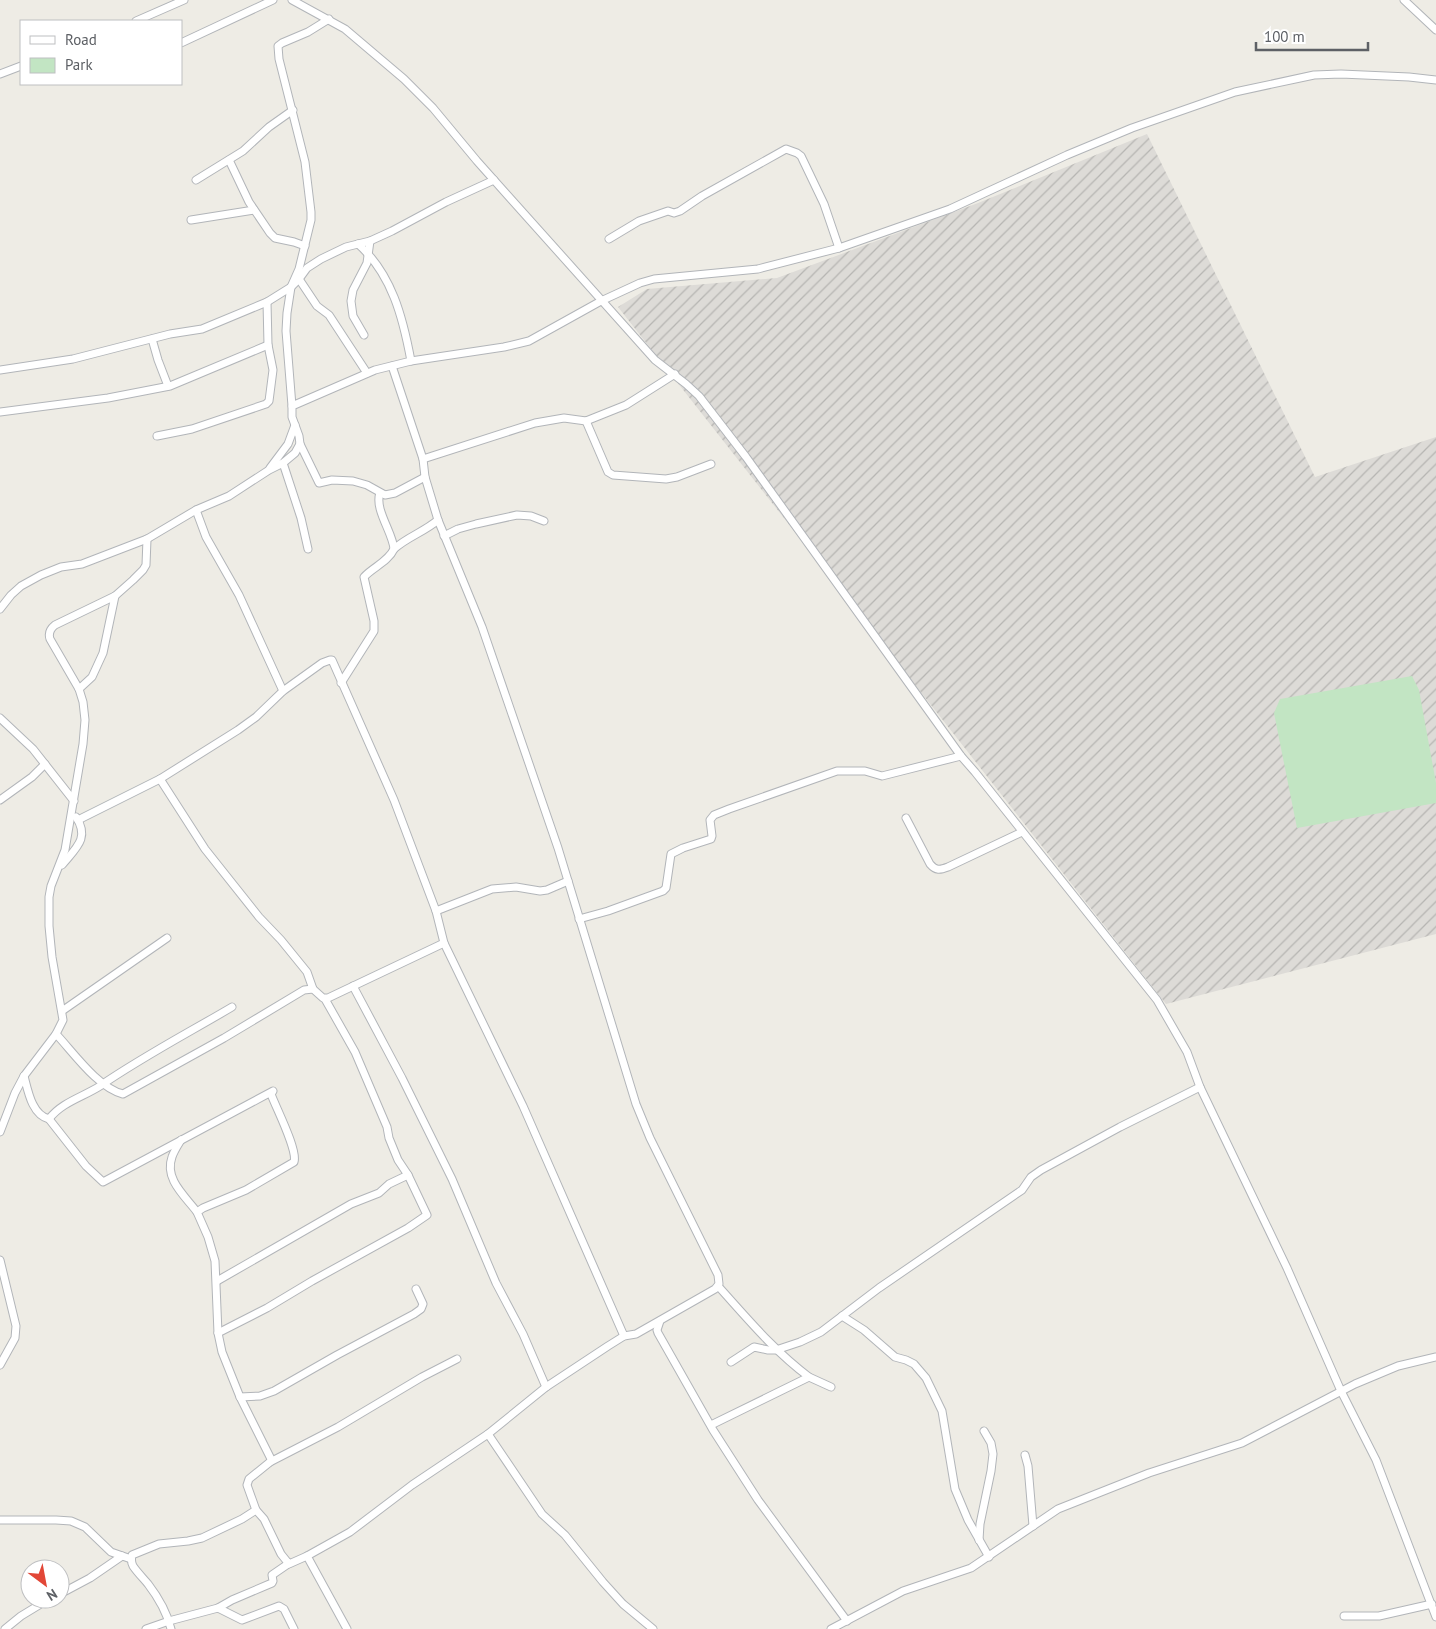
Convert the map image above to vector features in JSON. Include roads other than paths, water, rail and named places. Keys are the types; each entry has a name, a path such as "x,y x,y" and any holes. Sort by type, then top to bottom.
{"street":[{"path":"138,20 184,0"},
{"path":"182,43 273,0"},
{"path":"292,0 329,19 351,34 404,79 433,108 494,180 655,360 675,374 699,396 746,457 961,756 1157,1000 1187,1052 1200,1086 1283,1260 1341,1392 1376,1460 1436,1617"},
{"path":"1404,0 1436,30"},
{"path":"329,19 308,32 282,42 278,46 279,59 305,162 311,212 311,220 299,269 291,287 286,331 292,417 300,444 319,483 332,480 353,481 367,485 380,494 385,495 395,493 424,477"},
{"path":"0,74 20,66"},
{"path":"292,406 367,373 392,366 411,361 522,344 601,301 640,283 654,279 758,269 839,248 950,209 1132,128 1235,92 1293,79 1332,74 1436,80"},
{"path":"196,180 243,152 269,127 293,110"},
{"path":"609,239 640,221 668,211 674,213 680,211 702,196 786,149 800,156 824,204 839,248"},
{"path":"228,160 254,210 270,233 275,238 305,246"},
{"path":"0,370 73,359 170,334 196,331 267,302 291,287 313,263 340,250 370,241 392,231 446,202 494,180"},
{"path":"191,220 254,210"},
{"path":"364,335 353,316 351,301 354,290 367,263 370,241"},
{"path":"358,244 369,254 394,295 406,333 411,361"},
{"path":"299,279 317,306 329,315 367,373"},
{"path":"157,436 192,429 268,403 270,400 273,370 268,345 267,302"},
{"path":"152,339 168,386"},
{"path":"0,412 108,398 168,386 268,345"},
{"path":"392,366 422,459 424,477 438,520 482,627 558,848 578,919 636,1104 650,1138 718,1275 718,1286 789,1362 809,1377 832,1386"},
{"path":"422,459 535,423 564,418 586,421 626,405 675,374"},
{"path":"586,421 608,472 613,475 666,479 677,477 711,464"},
{"path":"269,470 288,444 295,425"},
{"path":"0,609 21,586 40,575 61,567 82,564 147,539 196,510 229,496 295,454 300,444"},
{"path":"282,463 301,518 308,549"},
{"path":"380,494 378,497 380,508 394,549"},
{"path":"196,510 206,537 238,595 283,691"},
{"path":"444,536 458,529 517,515 531,516 544,520"},
{"path":"341,683 374,631 374,621 364,577 387,559 399,544 430,527 438,520"},
{"path":"0,1132 9,1105 24,1076 56,1034 63,1020 52,957 48,909 51,886 65,850 84,744 85,720 79,689 50,639 50,630 55,624 116,596 146,565 147,539"},
{"path":"79,689 95,672 103,653 116,596"},
{"path":"78,820 160,779 238,730 256,717 283,691 322,664 330,660 334,662 341,683 394,800 436,911 444,943 523,1106 624,1336"},
{"path":"0,718 33,749 74,801"},
{"path":"578,919 608,911 663,891 666,888 671,854 711,838 710,820 714,815 837,771 865,771 882,776 961,756"},
{"path":"0,800 32,777 45,764"},
{"path":"160,779 205,849 307,972 313,989 319,996 325,998 444,943"},
{"path":"58,870 79,844 83,835 81,825 72,810"},
{"path":"906,818 930,864 937,870 948,867 1022,832"},
{"path":"436,911 492,889 516,888 540,891 568,881"},
{"path":"62,1011 167,938"},
{"path":"353,986 402,1078 452,1179 496,1283 523,1334 546,1387"},
{"path":"56,1034 97,1080 123,1094 224,1038 304,990 313,989"},
{"path":"218,1333 267,1308 424,1218 427,1213 408,1175 398,1160 389,1138 387,1127 355,1052 325,998"},
{"path":"49,1119 54,1112 232,1007"},
{"path":"24,1076 35,1108 42,1116 49,1119 86,1166 103,1182 273,1091 271,1094 293,1147 294,1162 246,1190 197,1212"},
{"path":"731,1362 754,1347 776,1350 821,1332 879,1288 1022,1190 1032,1177 1041,1170 1200,1086"},
{"path":"181,1140 172,1157 170,1176 197,1212 208,1237 215,1261 218,1333 224,1361 270,1456 270,1462"},
{"path":"217,1281 352,1204 379,1193 390,1183 408,1175"},
{"path":"0,1260 16,1326 14,1338 0,1366"},
{"path":"146,1629 218,1608 272,1583 272,1575 288,1564 308,1556 350,1532 412,1485 488,1434 546,1387 624,1336 636,1334 696,1301 718,1286"},
{"path":"240,1397 260,1396 274,1391 414,1314 421,1309 423,1304 416,1289"},
{"path":"842,1316 864,1330 896,1358 914,1364 926,1378 942,1410 955,1489 965,1515 989,1556"},
{"path":"660,1321 658,1333 710,1425 758,1500 847,1621"},
{"path":"831,1629 903,1591 971,1568 1058,1509 1149,1472 1242,1444 1355,1384 1398,1366 1436,1357"},
{"path":"288,1564 264,1519 256,1510 247,1481 270,1462 354,1418 457,1358"},
{"path":"710,1425 809,1377"},
{"path":"979,1540 980,1524 992,1471 993,1454 991,1443 984,1431"},
{"path":"488,1434 542,1514 565,1535 623,1604 653,1629"},
{"path":"1026,1455 1033,1526"},
{"path":"171,1629 169,1621 154,1592 132,1564 132,1555 159,1544 202,1538 242,1519 256,1510"},
{"path":"0,1520 71,1521 85,1527 109,1550 131,1559"},
{"path":"70,1589 90,1578 122,1556"},
{"path":"308,1556 347,1629"},
{"path":"1344,1616 1378,1616 1432,1604"},
{"path":"218,1608 242,1620 273,1608 281,1607 284,1609 294,1629"},
{"path":"5,1629 33,1609"}]}
